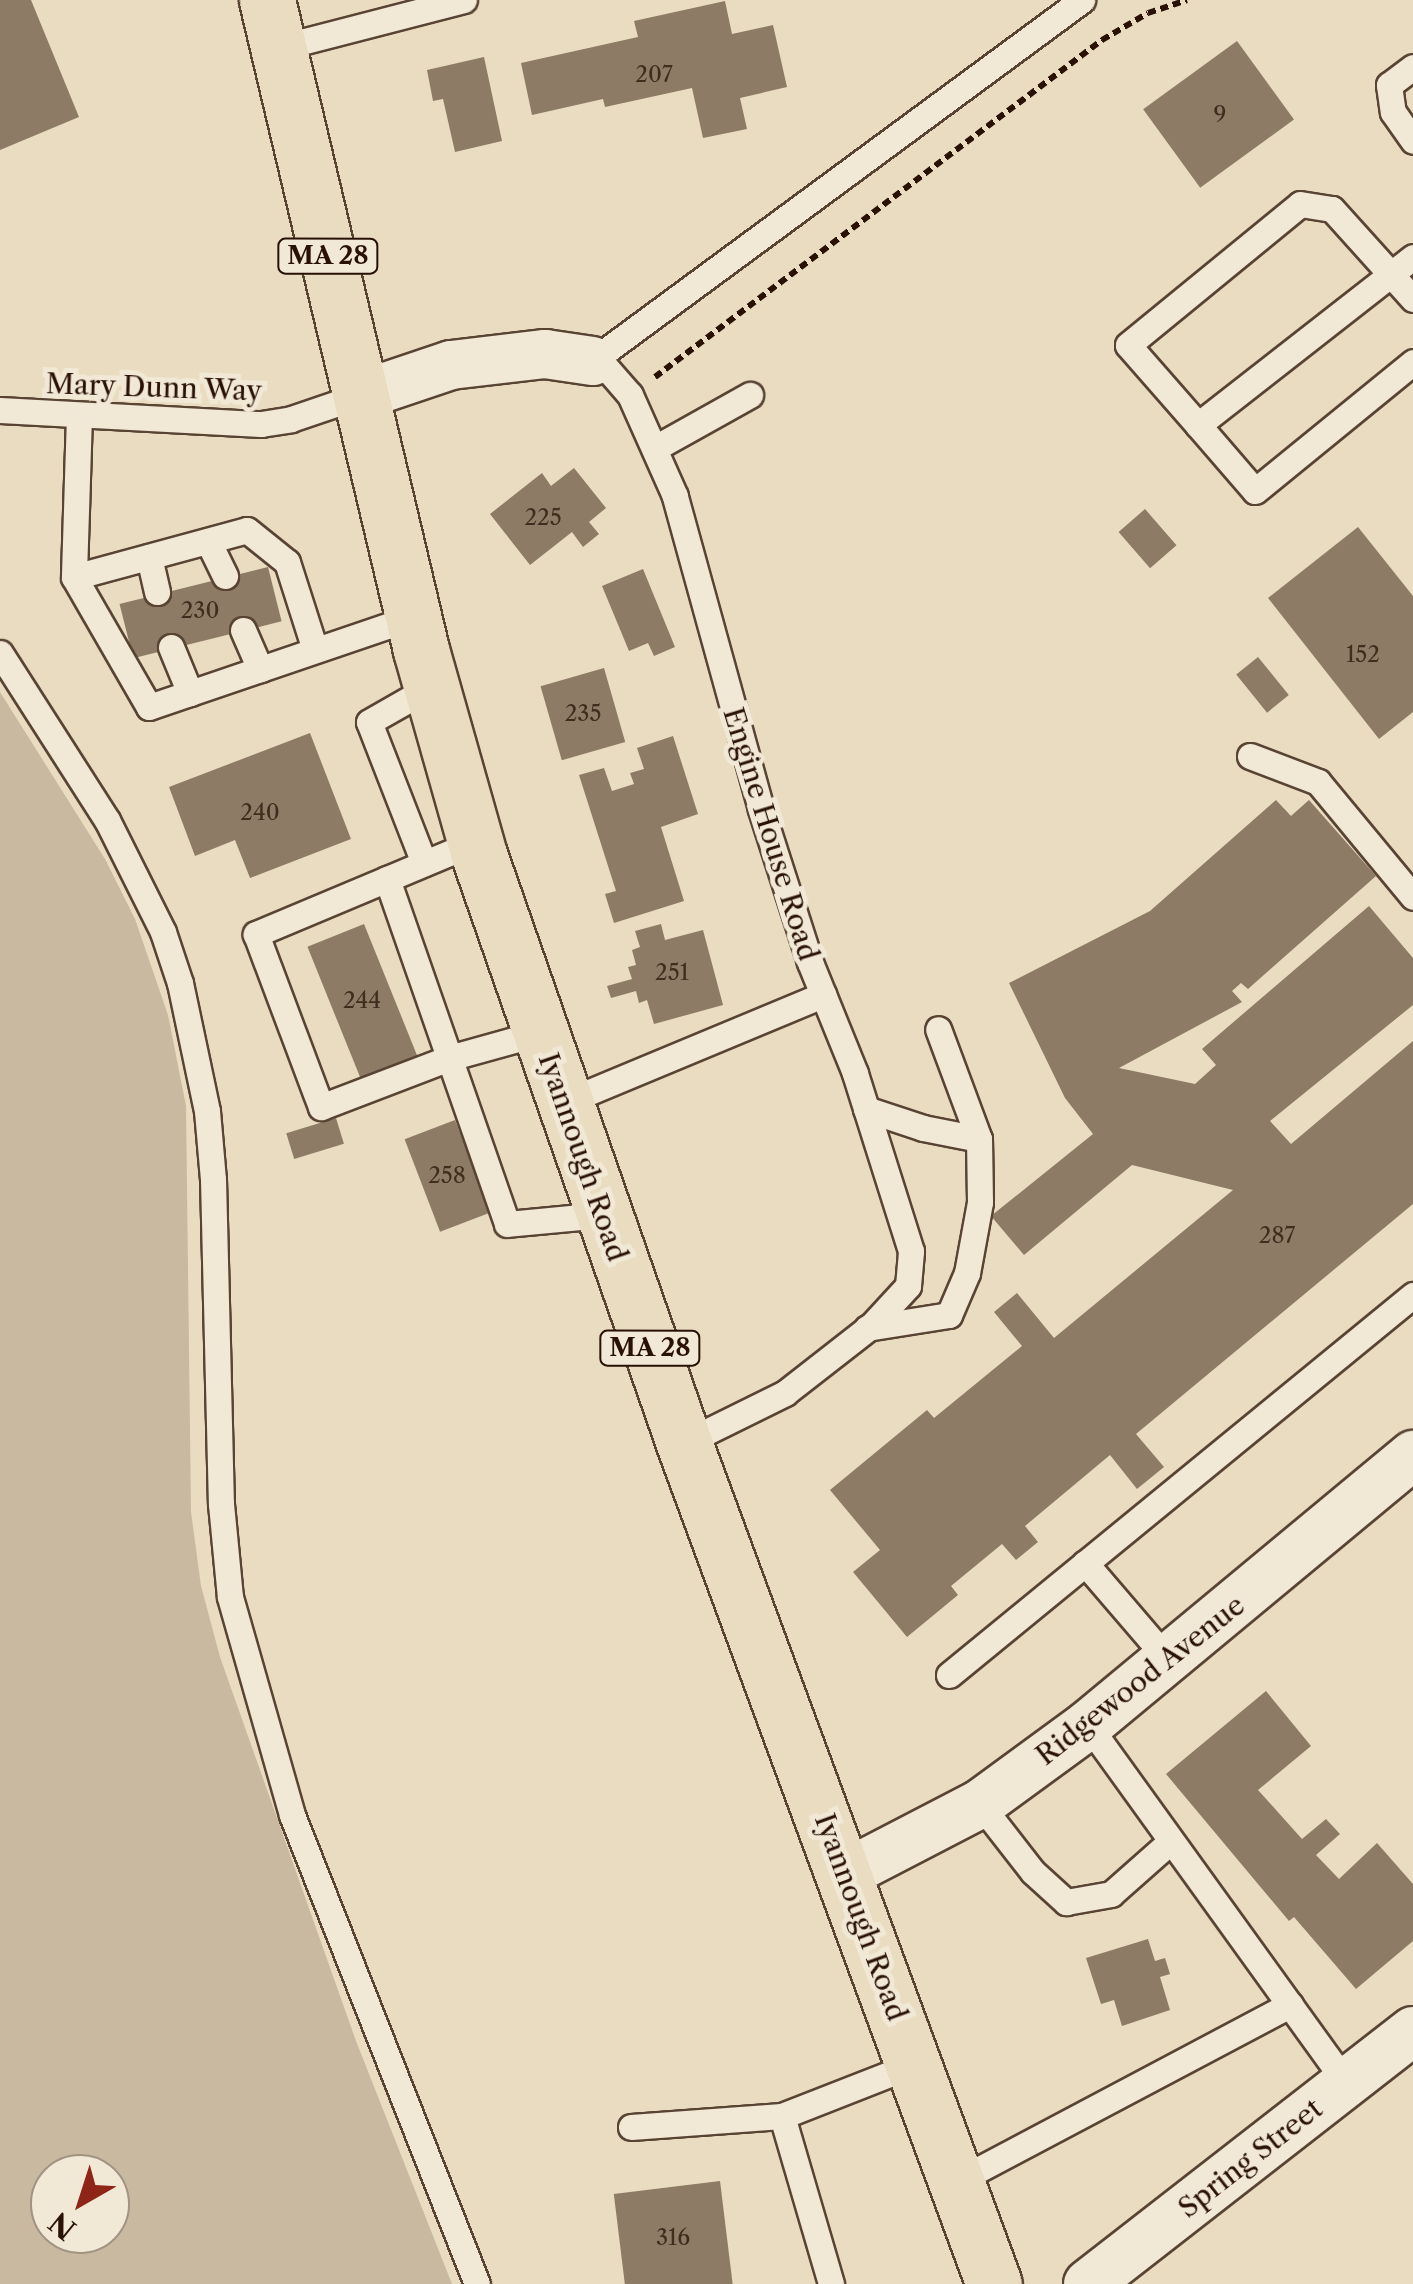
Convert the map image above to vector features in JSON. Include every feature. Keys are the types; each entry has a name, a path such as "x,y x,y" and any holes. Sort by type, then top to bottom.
{"main road":[{"name":"Iyannough Road","path":"273,24 414,617 475,842 684,1444 994,2284"}],"street":[{"path":"362,395 451,365 545,354 592,361"},
{"name":"Ridgewood Avenue","path":"845,1874 980,1804 1088,1725 1413,1455"},
{"name":"Spring Street","path":"1088,2284 1413,2031"}],"lane":[{"path":"273,24 464,0"},
{"path":"592,361 1082,0"},
{"path":"1413,67 1390,85 1393,112 1413,142"},
{"path":"1413,300 1332,209 1300,204 1128,345 1255,491 1413,362"},
{"path":"1198,425 1413,257"},
{"name":"Engine House Road","path":"592,361 608,370 630,395 675,496 739,736 911,1250 908,1286 868,1328 785,1393 684,1444"},
{"name":"Mary Dunn Way","path":"0,410 261,424 291,419 362,395"},
{"path":"655,448 750,395"},
{"path":"80,414 74,577 148,707 414,617"},
{"path":"74,577 247,530 288,562 315,650"},
{"path":"208,541 225,576"},
{"path":"149,557 157,592"},
{"path":"243,630 260,669"},
{"path":"171,647 190,692"},
{"path":"0,652 107,820 163,932 180,983 208,1111 214,1179 221,1504 230,1597 292,1815 476,2284"},
{"path":"424,863 369,722 432,686"},
{"path":"1250,756 1318,782 1413,897"},
{"path":"475,842 256,934 321,1106 449,1058 540,1033"},
{"path":"387,879 506,1224 602,1214"},
{"path":"563,1103 824,995"},
{"path":"868,1328 949,1315 967,1272 980,1202 980,1139 938,1028"},
{"path":"866,1109 923,1128 980,1139"},
{"path":"949,1675 1413,1294"},
{"path":"1085,1564 1169,1661"},
{"path":"1088,1725 1346,2083"},
{"path":"980,1804 1033,1872 1066,1902 1111,1894 1171,1840"},
{"path":"957,2181 1290,2005"},
{"path":"631,2127 782,2116 915,2064"},
{"path":"782,2116 831,2284"}],"path":[{"path":"630,395 1102,40 1148,13 1186,0"}],"shaded area":[{"path":"0,692 105,859 135,919 168,1015 186,1106 191,1512 201,1586 220,1657 356,2041 452,2284 0,2284"}],"building":[{"path":"0,0 31,0 79,117 0,150"},
{"path":"725,1 732,34 773,25 787,87 740,98 747,129 703,138 692,88 605,107 603,99 532,115 521,63 638,37 634,21"},
{"path":"1237,41 1294,119 1200,188 1143,109"},
{"path":"484,57 502,141 455,152 443,99 433,101 427,70"},
{"path":"574,468 606,508 589,522 599,534 583,547 572,532 530,565 490,514 542,473 551,486"},
{"path":"1145,509 1176,545 1150,568 1119,532"},
{"path":"1358,527 1413,596 1413,712 1379,739 1268,598"},
{"path":"268,567 282,621 133,658 120,604"},
{"path":"643,569 675,647 654,656 648,643 629,651 602,586"},
{"path":"1258,657 1289,695 1267,713 1236,675"},
{"path":"604,668 625,742 562,760 541,686"},
{"path":"310,733 351,839 250,878 235,840 195,856 169,787"},
{"path":"673,736 698,814 661,827 684,901 614,923 605,894 616,891 579,775 604,768 612,791 634,784 630,773 644,769 637,748"},
{"path":"1276,800 1291,816 1309,800 1376,876 1248,989 1241,983 1232,991 1242,1002 1119,1068 1195,1084 1216,1065 1202,1049 1369,906 1413,958 1413,1005 1270,1121 1291,1144 1413,1041 1413,1204 1136,1434 1164,1467 1137,1489 1110,1455 1025,1526 1038,1542 1016,1560 1002,1544 951,1586 958,1595 907,1637 853,1572 880,1550 830,1490 927,1410 934,1418 1022,1346 994,1312 1017,1293 1054,1338 1233,1190 1132,1165 1024,1255 991,1216 1093,1134 1065,1098 1009,983 1150,911"},
{"path":"364,924 417,1056 361,1079 307,947"},
{"path":"661,924 665,940 703,930 723,1005 654,1024 647,1000 639,1003 636,991 611,998 607,986 632,979 628,967 636,965 632,950 640,947 635,931"},
{"path":"336,1118 344,1144 294,1159 286,1133"},
{"path":"455,1120 490,1212 440,1232 405,1139"},
{"path":"1266,1691 1311,1746 1258,1790 1302,1839 1326,1819 1340,1834 1316,1855 1339,1879 1377,1843 1413,1884 1413,1941 1356,1989 1294,1917 1289,1921 1166,1774"},
{"path":"1148,1939 1155,1961 1165,1958 1170,1974 1160,1977 1170,2010 1122,2026 1114,2000 1101,2004 1086,1958"},
{"path":"720,2181 733,2284 625,2284 614,2194"}]}
